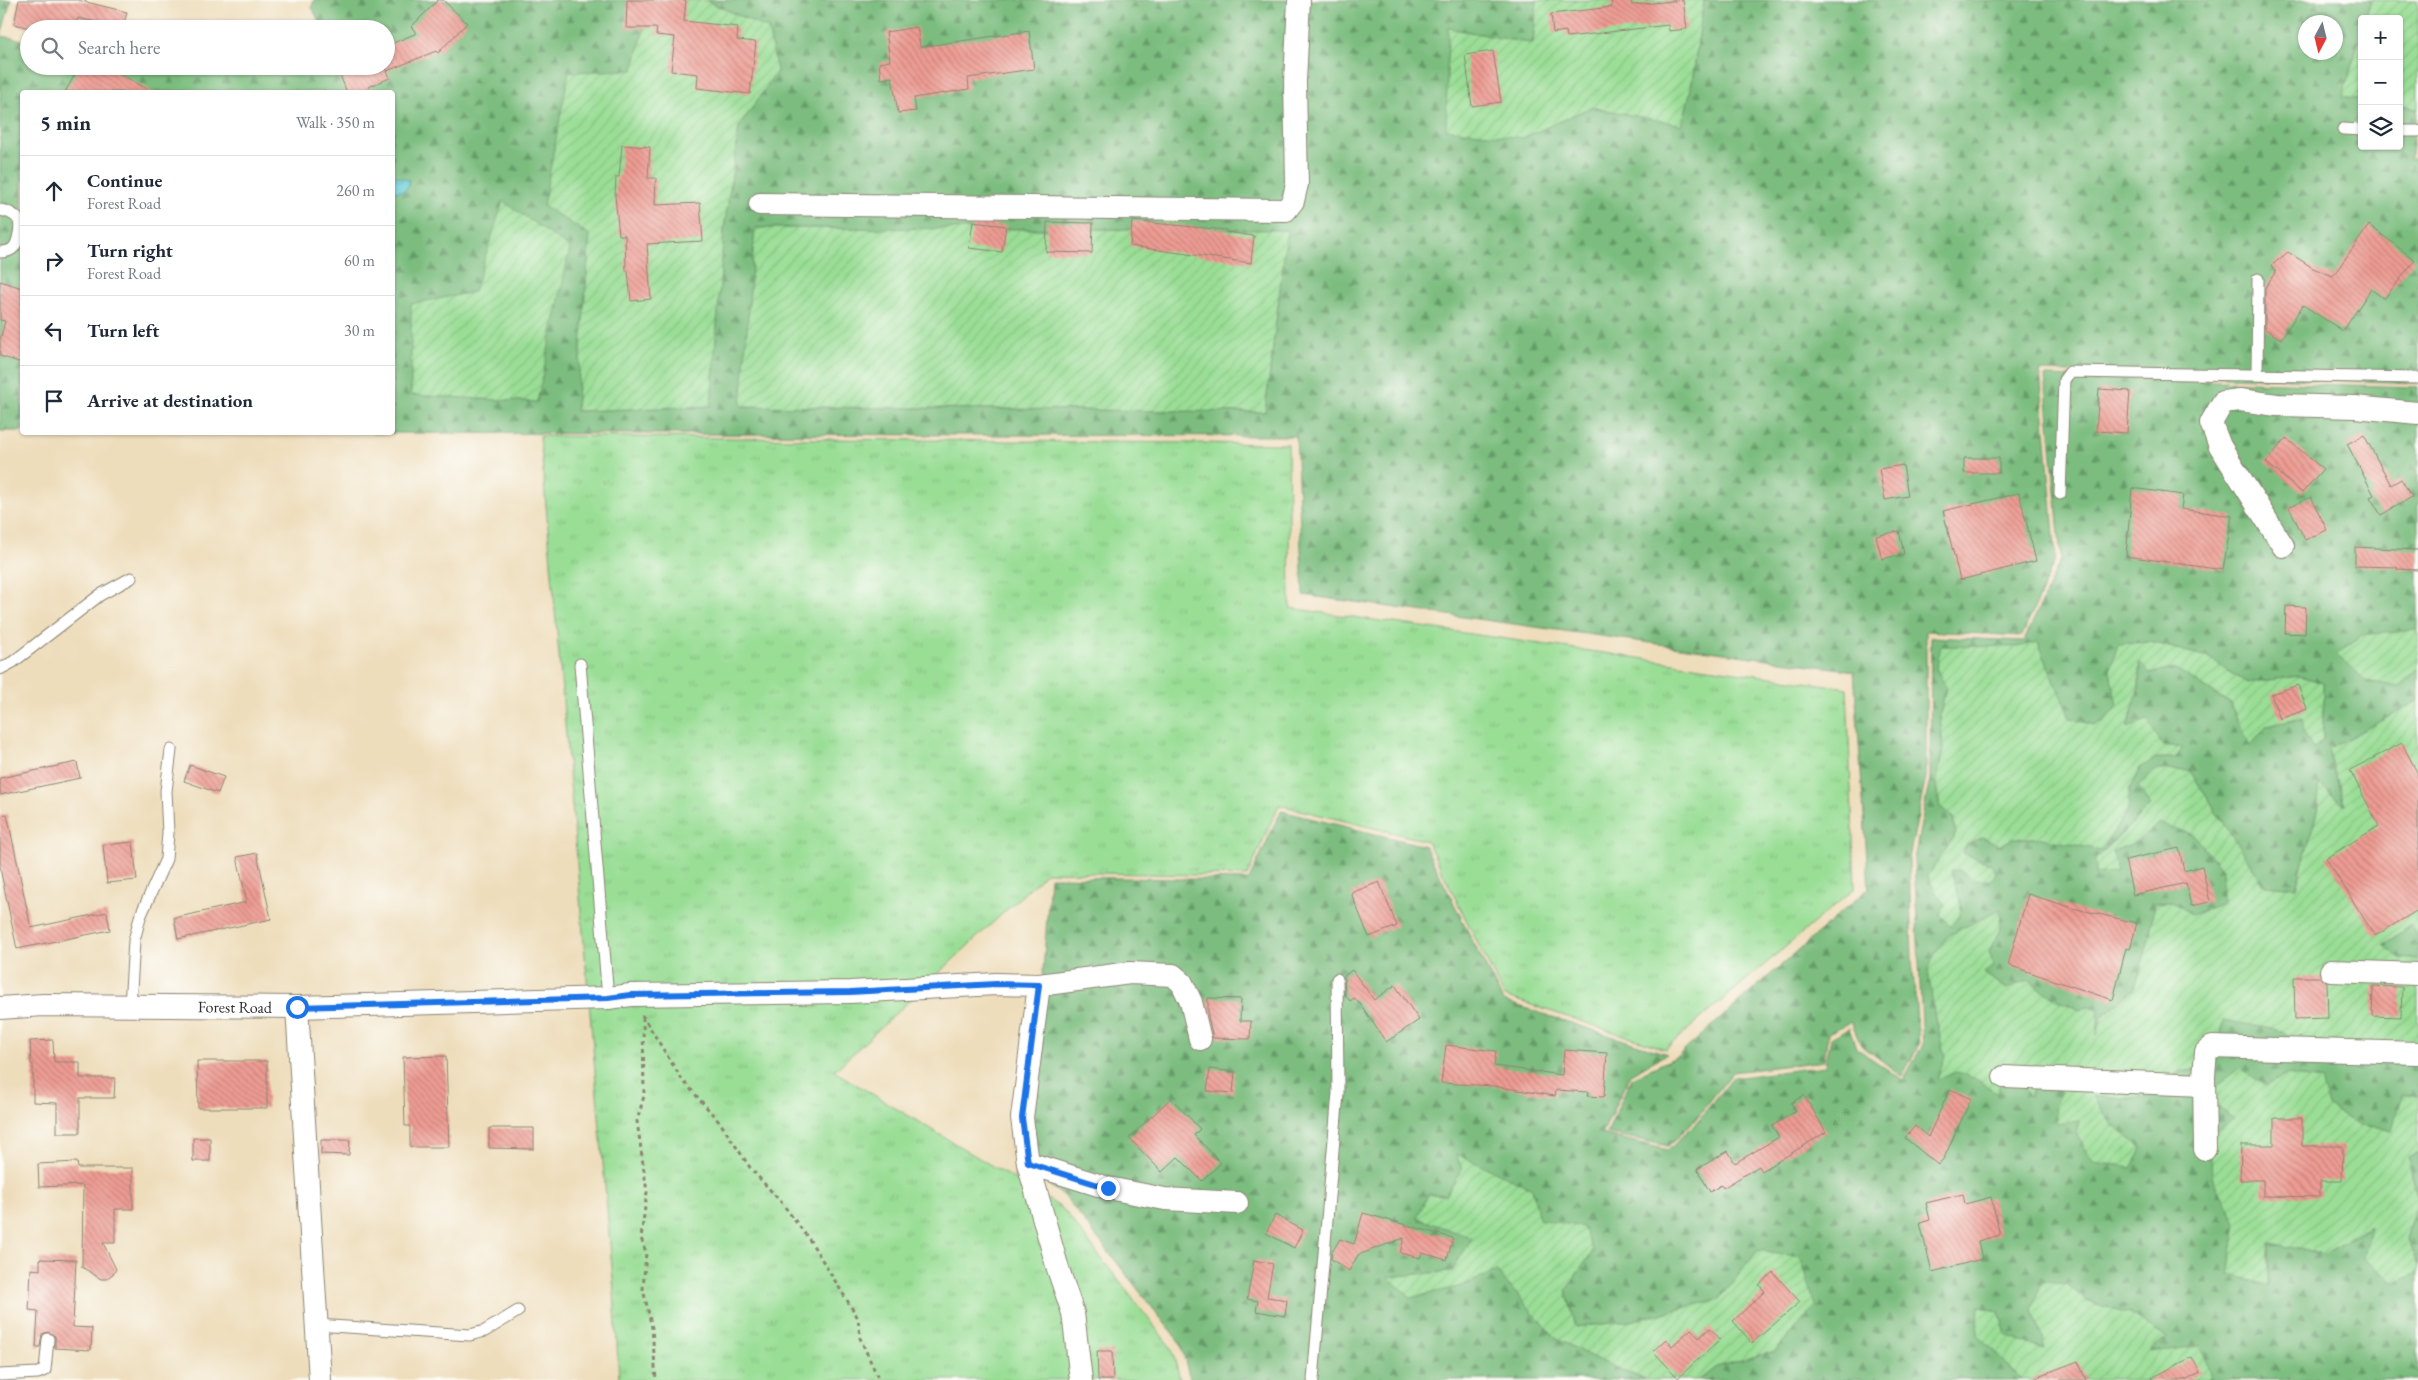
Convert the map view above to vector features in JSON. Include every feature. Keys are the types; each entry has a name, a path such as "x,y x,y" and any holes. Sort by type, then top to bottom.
{"street":[{"path":"760,204 1286,210 1293,201 1296,184 1295,82 1300,0"},
{"path":"2284,546 2220,446 2211,423 2224,402 2240,400 2277,405 2355,407 2418,413"},
{"path":"2331,971 2418,974"},
{"name":"Forest Road","path":"0,1008 42,1006 297,1007 608,998 630,995 850,992 996,984 1039,985 1130,972 1173,975 1182,983 1191,1002 1200,1039"},
{"path":"1039,985 1022,1118 1028,1163 1058,1269 1074,1313 1081,1380"},
{"path":"297,1007 320,1380"},
{"path":"2205,1148 2204,1085 2206,1052 2212,1047 2418,1053"},
{"path":"2004,1077 2204,1085"},
{"path":"1028,1163 1108,1188 1166,1199 1237,1203"}],"lane":[{"path":"2343,129 2358,130"},
{"path":"2403,130 2418,131"},
{"path":"0,210 12,214 18,219 20,226 16,244 11,250 0,252"},
{"path":"2257,375 2258,279"},
{"path":"2060,494 2064,380 2070,372 2418,378"},
{"path":"0,669 13,662 100,595 131,578"},
{"path":"580,664 608,998"},
{"path":"130,1006 134,941 140,917 166,859 168,833 166,791 171,750"},
{"path":"1312,1380 1338,1093 1336,978"},
{"path":"316,1324 470,1335 484,1331 518,1311"},
{"path":"0,1374 38,1373 45,1370 48,1339"}],"path":[{"path":"630,995 681,1078 721,1124 751,1169 782,1203 811,1242 858,1318 860,1338 879,1380"},
{"path":"642,1017 644,1096 637,1121 647,1192 640,1238 646,1252 643,1289 652,1328 656,1380"}],"green space":[{"path":"0,0 11,0 1,36 20,39 20,75 395,75 395,20 318,20 312,7 314,0 652,0 590,235 576,411 711,406 724,229 739,127 777,71 768,29 705,0 1537,0 1533,44 1448,28 1523,138 1591,107 1682,124 1691,88 1704,0 2371,0 2366,15 2358,15 2358,44 2343,96 2358,98 2358,150 2403,150 2403,106 2418,108 2410,159 2418,159 2418,383 2040,371 2056,558 2022,636 1926,631 1926,777 1909,858 1912,959 1919,1045 1902,1076 1861,1045 1851,1022 1828,1033 1824,1061 1733,1072 1694,1121 1668,1146 1607,1133 1631,1078 1678,1056 1869,888 1854,671 1303,595 1296,436 395,433 395,90 20,90 20,431 0,431","holes":["755,228 1287,230 1265,412 742,406","474,292 411,395 412,305"]},
{"path":"652,0 705,0 768,29 777,71 739,127 724,229 711,406 576,411 590,235 543,206 569,72 633,70"},
{"path":"1537,0 1704,0 1691,88 1682,125 1591,107 1523,138 1446,129 1448,28 1533,44"},
{"path":"2371,0 2418,0 2418,108 2403,106 2403,15 2366,15"},
{"path":"2358,44 2358,98 2343,96"},
{"path":"503,201 570,248 537,402 411,395 411,304 474,292"},
{"path":"755,228 1287,230 1265,412 741,406"},
{"path":"2045,376 2418,387 2418,630 2403,633 2400,687 2418,668 2418,699 2411,705 2328,749 2345,807 2319,784 2318,808 2296,888 2264,885 2190,771 2109,845 2096,860 2095,874 2113,851 2136,842 2160,823 2194,835 2222,869 2222,903 2193,915 2173,902 2154,903 2150,936 2135,988 2102,1017 2096,1040 2089,1006 2080,1010 2055,999 2029,980 2006,989 1983,972 1989,952 2000,929 1935,1019 1945,1056 1957,1072 1976,1079 1997,1093 2000,1084 2036,1076 2061,1093 2054,1108 2142,1148 2112,1125 2093,1096 2123,1099 2154,1096 2179,1072 2214,1067 2224,1019 2282,1031 2333,1064 2418,1064 2418,1096 2402,1094 2393,1130 2360,1126 2329,1107 2320,1080 2286,1076 2265,1086 2234,1119 2212,1176 2237,1225 2229,1274 2269,1285 2269,1243 2324,1254 2371,1226 2393,1283 2418,1272 2418,1380 2206,1380 2211,1378 2148,1352 2167,1338 2129,1314 2086,1301 2067,1284 2033,1309 2046,1349 2028,1345 2006,1335 1999,1311 1979,1307 1977,1334 2022,1380 1699,1380 1716,1367 1775,1351 1815,1306 1801,1257 1758,1250 1720,1299 1631,1321 1576,1327 1566,1290 1593,1251 1539,1219 1457,1155 1462,1169 1446,1195 1428,1194 1472,1238 1452,1271 1388,1277 1462,1286 1496,1271 1557,1339 1603,1362 1646,1380 1190,1380 1181,1344 1066,1198 1041,1179 1032,1119 1050,877 1249,880 1281,811 1425,846 1503,1001 1667,1054 1630,1074 1602,1134 1668,1150 1695,1124 1733,1078 1825,1066 1831,1038 1849,1028 1856,1048 1903,1080 1923,1045 1914,859 1930,779 1931,637 2024,641 2061,559","holes":["2038,642 2070,718 2093,725 2104,721 2117,706 2110,671 2150,642 2207,657 2247,683 2300,676 2323,683 2323,740 2313,748 2305,733 2303,718 2267,726 2239,724 2232,705 2176,669 2150,673 2139,662 2139,687 2127,727 2162,745 2175,758 2156,758 2140,768 2130,788 2128,810 2101,850 2042,838 2014,838 2000,845 1982,837 1967,844 1963,853 1991,864 1951,871 1956,892 1961,902 1940,914 1945,904 1944,852 1956,833 1953,817 1940,807 1936,785 1943,748 1940,715 1946,687 1936,668"]},
{"path":"540,436 1288,444 1290,608 1847,688 1855,888 1665,1049 1504,996 1427,841 1279,805 1247,876 1047,872 834,1071 1062,1208 1172,1349 1180,1380 619,1380 614,1290"},
{"path":"2418,630 2418,668 2401,687 2367,681 2336,655 2361,635"},
{"path":"2038,642 2070,718 2093,725 2104,721 2117,706 2110,671 2118,644 2150,642 2207,657 2247,683 2300,676 2323,683 2323,740 2313,749 2304,733 2302,718 2267,726 2251,745 2239,724 2231,704 2176,669 2150,673 2139,662 2139,687 2127,727 2148,720 2162,745 2183,748 2175,758 2156,758 2140,768 2130,788 2128,810 2101,850 2042,838 2014,838 2000,845 1982,837 1967,844 1963,853 1991,864 1996,872 1992,880 1974,880 1959,870 1951,871 1961,912 1959,917 1950,926 1940,914 1945,904 1936,893 1928,876 1956,833 1953,817 1940,807 1936,785 1943,749 1940,715 1946,687 1936,668 1941,646 2017,647"},
{"path":"2418,699 2418,939 2410,925 2384,945 2400,958 2418,960 2418,1064 2333,1064 2282,1031 2224,1020 2214,1067 2179,1072 2154,1096 2123,1099 2093,1096 2112,1125 2142,1148 2132,1168 2094,1162 2076,1134 2079,1121 2057,1124 2054,1107 2061,1092 2036,1076 2030,1096 2016,1080 2000,1084 1997,1093 1976,1079 1957,1072 1937,1079 1945,1056 1935,1019 1928,970 1937,950 1949,935 2001,909 2000,929 1989,952 1994,966 1984,973 2006,989 2029,980 2055,999 2080,1010 2089,1006 2099,1009 2097,1036 2102,1017 2135,988 2150,936 2154,903 2173,902 2193,915 2222,903 2222,869 2194,835 2160,823 2136,842 2113,851 2117,873 2095,874 2095,860 2150,806 2138,786 2155,770 2190,771 2264,885 2296,888 2318,808 2319,784 2345,806 2328,749 2411,705"},
{"path":"2411,925 2418,939 2418,960 2400,958 2384,945"},
{"path":"2241,1068 2265,1086 2286,1075 2321,1080 2329,1107 2360,1126 2392,1130 2402,1094 2418,1096 2418,1153 2408,1158 2418,1200 2407,1240 2418,1266 2418,1272 2393,1283 2364,1257 2370,1226 2324,1254 2269,1243 2269,1285 2228,1274 2237,1225 2212,1176 2210,1135 2234,1119 2202,1095"},
{"path":"2418,1153 2418,1200 2408,1158"},
{"path":"1456,1154 1532,1188 1539,1219 1583,1227 1593,1251 1566,1290 1576,1327 1631,1321 1720,1299 1758,1250 1801,1257 1815,1306 1775,1351 1716,1367 1699,1380 1646,1380 1603,1362 1557,1339 1496,1271 1462,1286 1411,1298 1388,1277 1452,1271 1472,1238 1417,1218 1428,1194 1446,1195 1462,1169"},
{"path":"2418,1200 2418,1266 2407,1240"},
{"path":"2042,1282 2067,1284 2086,1301 2129,1314 2167,1338 2149,1352 2201,1346 2211,1378 2206,1380 2022,1380 1977,1334 1979,1307 1999,1311 2006,1335 2028,1345 2045,1349 2033,1309"}],"water":[{"path":"395,176 409,180 408,187 403,191 395,192"}],"building":[{"path":"19,0 78,0 127,12 125,20 87,20 78,18 77,20 20,20 20,26 14,24"},
{"path":"438,0 443,0 467,23 438,53 436,51 395,68 395,42 417,33 411,27"},
{"path":"627,0 686,0 684,21 738,27 737,40 756,42 750,94 697,88 698,74 671,71 675,37 656,35 657,28 626,28"},
{"path":"1611,0 1631,0 1632,5 1683,0 1687,29 1669,31 1668,25 1567,37 1566,31 1553,33 1551,14 1612,7"},
{"path":"917,27 920,47 1029,31 1034,69 968,78 969,89 914,98 916,111 898,113 892,77 881,79 879,63 890,61 886,32"},
{"path":"1493,51 1501,102 1472,106 1465,55"},
{"path":"75,75 122,75 149,90 66,90"},
{"path":"340,75 389,75 390,78 368,87 370,90 346,90"},
{"path":"622,145 650,147 648,178 656,178 655,205 700,203 703,241 647,244 651,299 631,301 628,271 626,271 625,235 619,235 615,196 616,177 619,177"},
{"path":"1132,221 1226,230 1226,232 1254,236 1251,263 1130,246"},
{"path":"973,222 1006,226 1002,252 969,248"},
{"path":"1047,222 1093,223 1092,253 1046,252"},
{"path":"2369,225 2415,260 2384,299 2371,289 2343,331 2303,305 2281,339 2265,329 2265,288 2276,271 2272,265 2288,252 2313,268 2333,276"},
{"path":"0,281 20,287 20,362 0,356 0,340 5,321 0,320"},
{"path":"2099,389 2130,391 2127,433 2096,431"},
{"path":"2364,435 2391,485 2401,479 2412,497 2381,515 2370,497 2374,495 2347,444"},
{"path":"2286,438 2323,469 2302,493 2266,462"},
{"path":"1964,458 1999,458 1999,473 1964,473"},
{"path":"1903,465 1908,496 1885,500 1879,469"},
{"path":"2132,488 2183,495 2181,509 2232,516 2223,570 2126,556"},
{"path":"2019,493 2036,561 1960,580 1943,511"},
{"path":"2311,497 2327,530 2305,540 2289,507"},
{"path":"1899,531 1904,554 1882,559 1876,536"},
{"path":"2355,547 2418,550 2418,570 2397,569 2397,567 2355,566"},
{"path":"2286,606 2306,607 2305,634 2285,633"},
{"path":"2298,685 2307,709 2280,719 2271,694"},
{"path":"2402,743 2418,774 2418,910 2375,936 2326,858 2379,826 2350,770"},
{"path":"77,762 80,778 0,795 0,778"},
{"path":"190,765 224,777 218,793 184,781"},
{"path":"7,814 31,928 107,912 110,930 17,949 0,868 0,815"},
{"path":"133,842 137,880 107,883 103,845"},
{"path":"2179,848 2184,871 2202,866 2210,902 2191,906 2186,883 2133,895 2125,860"},
{"path":"257,853 271,919 178,939 174,918 247,902 237,857"},
{"path":"1379,882 1397,926 1369,937 1351,893"},
{"path":"2028,894 2073,908 2137,923 2130,949 2126,948 2113,1000 2008,965"},
{"path":"1352,970 1374,1000 1395,985 1419,1020 1386,1042 1361,1005 1354,998 1350,1001 1345,995 1344,976"},
{"path":"2294,977 2319,977 2327,983 2328,1018 2295,1019"},
{"path":"2373,986 2402,987 2401,1017 2372,1016"},
{"path":"1208,998 1241,999 1240,1021 1251,1021 1250,1039 1213,1038 1208,1016"},
{"path":"53,1040 54,1062 80,1062 80,1078 115,1078 114,1098 80,1098 80,1133 57,1133 57,1103 33,1102 33,1064 31,1064 30,1041"},
{"path":"1446,1045 1496,1051 1494,1066 1562,1075 1564,1050 1607,1053 1604,1097 1587,1096 1588,1092 1556,1090 1555,1096 1493,1086 1441,1083"},
{"path":"446,1056 449,1147 410,1147 410,1126 405,1126 403,1057"},
{"path":"197,1061 267,1061 267,1108 198,1108"},
{"path":"1210,1069 1235,1072 1233,1093 1207,1091"},
{"path":"1950,1089 1971,1099 1944,1158 1938,1165 1905,1138 1915,1126 1928,1137"},
{"path":"1804,1095 1826,1132 1762,1171 1759,1166 1723,1188 1721,1185 1710,1192 1697,1169 1728,1151 1735,1163 1779,1137 1772,1126 1796,1111 1791,1103"},
{"path":"1171,1098 1200,1129 1194,1135 1221,1163 1202,1181 1178,1157 1162,1172 1129,1138"},
{"path":"2274,1118 2302,1118 2302,1146 2343,1146 2342,1181 2320,1181 2320,1197 2263,1196 2263,1180 2240,1180 2241,1145 2274,1145"},
{"path":"489,1128 534,1128 534,1149 489,1148"},
{"path":"193,1138 210,1138 210,1161 193,1161"},
{"path":"321,1140 350,1140 349,1155 321,1154"},
{"path":"77,1162 78,1168 133,1168 133,1209 115,1209 115,1243 103,1243 116,1269 106,1279 101,1279 82,1267 83,1185 39,1187 38,1164"},
{"path":"1963,1194 1965,1204 1991,1197 2000,1235 1978,1241 1982,1259 1932,1272 1920,1223 1930,1220 1926,1203"},
{"path":"1363,1213 1453,1238 1447,1260 1422,1253 1420,1258 1400,1253 1404,1238 1358,1255 1349,1271 1331,1259 1332,1252 1340,1239 1354,1244"},
{"path":"1275,1215 1303,1230 1294,1248 1266,1233"},
{"path":"40,1259 76,1260 73,1327 92,1328 91,1350 55,1348 55,1336 48,1332 42,1334 40,1347 36,1347 38,1311 29,1310 31,1269 40,1270"},
{"path":"1254,1260 1273,1264 1267,1297 1287,1300 1285,1316 1256,1311 1258,1301 1247,1299"},
{"path":"1773,1272 1800,1302 1752,1343 1733,1321 1765,1291 1759,1285"},
{"path":"1710,1328 1720,1339 1678,1378 1653,1351 1666,1339 1672,1346 1691,1329 1699,1338"},
{"path":"1097,1351 1112,1351 1113,1380 1098,1380"},
{"path":"2192,1357 2200,1373 2187,1380 2148,1380"},
{"path":"2078,1361 2086,1380 2031,1379"}],"route":[{"path":"297,1007 608,998 630,995 850,992 996,984 1039,985 1022,1118 1028,1163 1108,1188"}]}
